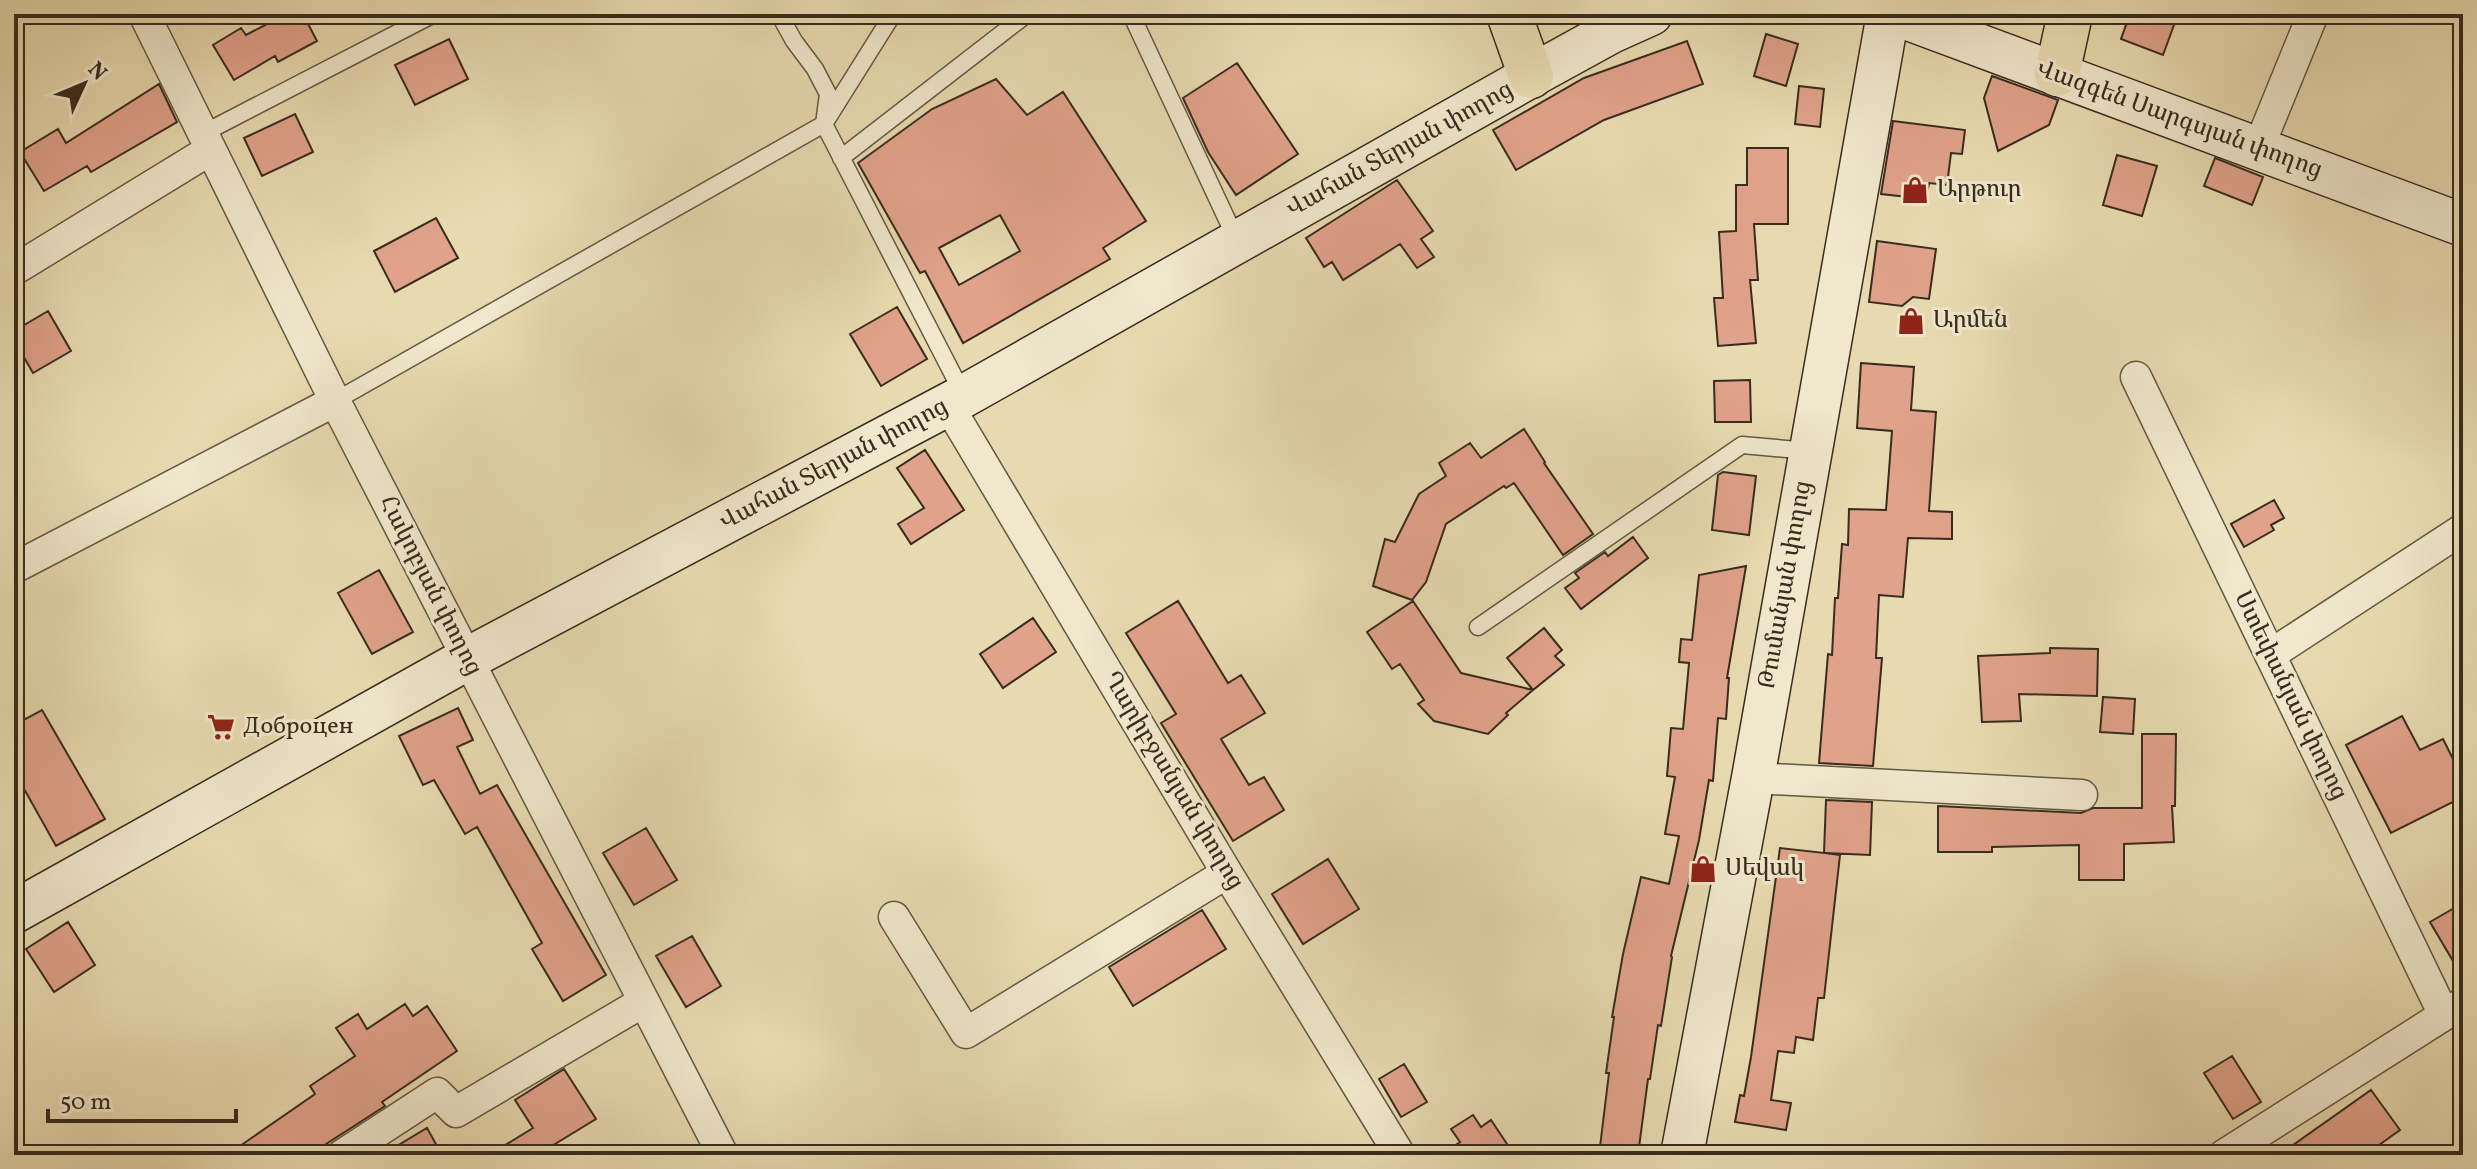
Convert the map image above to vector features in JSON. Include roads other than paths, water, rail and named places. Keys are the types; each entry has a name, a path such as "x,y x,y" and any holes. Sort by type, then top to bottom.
{"highway":[{"path":"1509,14 1531,76"},
{"path":"2057,74 2070,14"}],"street":[{"name":"Հակոբյան փողոց","path":"144,14 335,401 723,1155"},
{"name":"Վահան Տերյան փողոց","path":"14,912 467,659 956,401 1531,76 1651,14"},
{"name":"Թումանյան փողոց","path":"1682,1155 1753,778 1888,14"},
{"name":"Վազգեն Սարգսյան փողոց","path":"1895,14 2463,225"},
{"path":"2258,149 2313,14"},
{"path":"14,270 206,142"},
{"name":"Ստեփանյան փողոց","path":"2136,377 2270,655 2454,1009"},
{"path":"14,568 335,401"},
{"name":"Ղարիբջանյան փողոց","path":"956,401 1227,873 1400,1155"},
{"path":"2270,655 2463,529"},
{"path":"1753,778 2082,795"},
{"path":"894,917 966,1033 1227,873"},
{"path":"342,1155 437,1093 456,1112 643,1002"},
{"path":"2224,1155 2454,1009"}],"lane":[{"path":"206,142 434,14"},
{"path":"779,14 828,94 824,124 956,401"},
{"path":"335,401 824,124 893,14"},
{"path":"841,158 1027,14"},
{"path":"1131,14 1237,242"},
{"path":"1478,627 1742,445 1809,451"}],"place":[{"name":"Արթուր","path":"1915,190"},
{"name":"Արմեն","path":"1911,321"},
{"name":"Доброцен","path":"221,727"},
{"name":"Սեվակ","path":"1703,869"}]}
